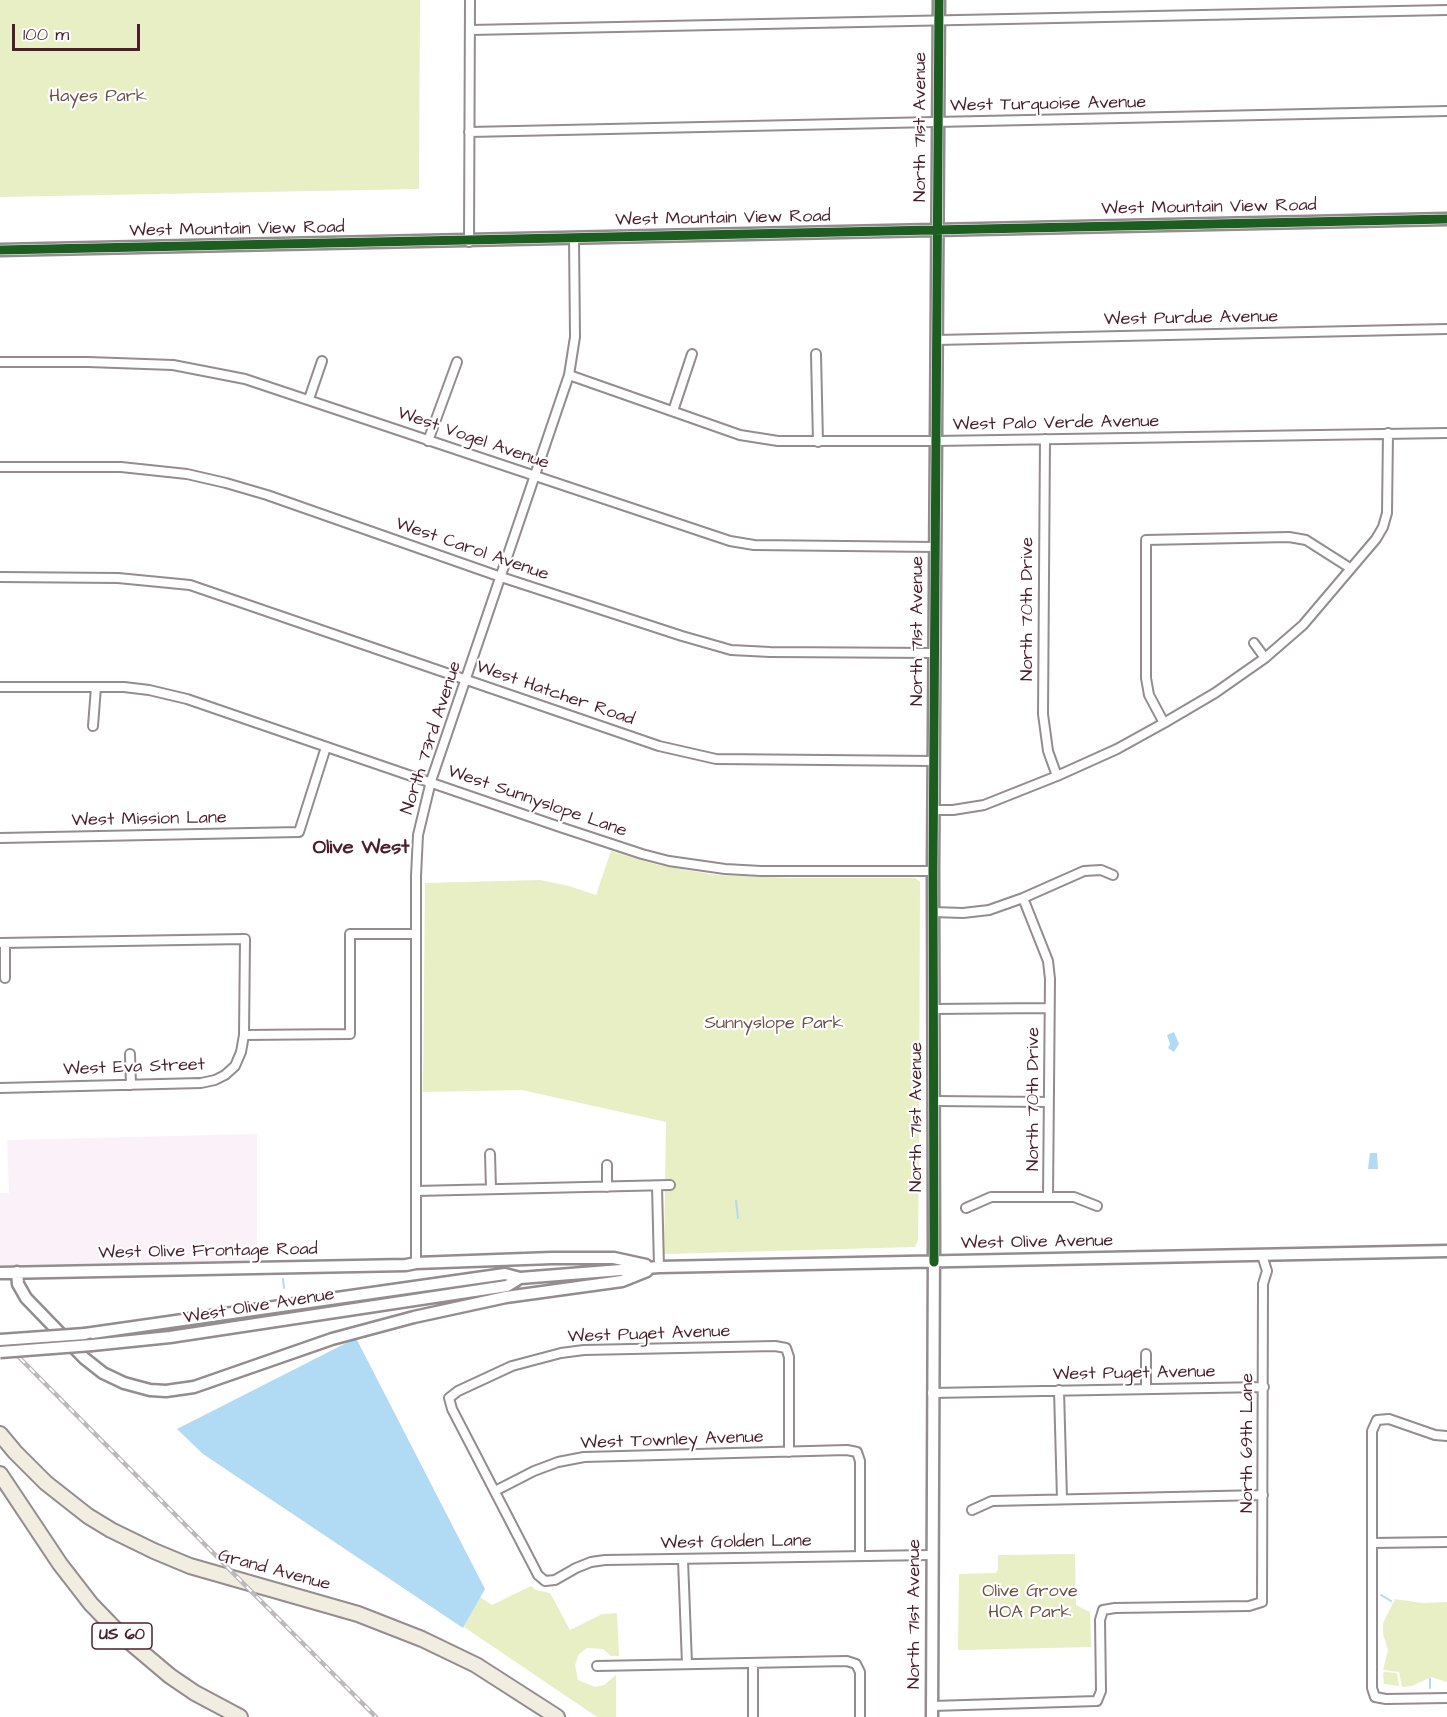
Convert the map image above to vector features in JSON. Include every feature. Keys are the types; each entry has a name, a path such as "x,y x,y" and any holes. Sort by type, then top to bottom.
{"highway":[{"name":"Grand Avenue","path":"0,1434 46,1483 88,1516 111,1530 190,1566 358,1614 422,1639 476,1665 557,1717"},
{"name":"US 60","path":"0,1474 60,1564 119,1633 170,1676 195,1693 240,1717"}],"main road":[{"name":"North 71st Avenue","path":"932,1712 933,871 939,0"},
{"name":"West Mountain View Road","path":"0,250 937,232 1447,219"},
{"name":"West Olive Avenue","path":"0,1340 85,1334 166,1324 505,1274 520,1278 658,1267 1447,1251"},
{"name":"West Olive Frontage Road","path":"0,1273 381,1266 614,1258 658,1267"},
{"path":"17,1272 18,1284 26,1298 84,1358 103,1373 124,1383 150,1390 166,1391 194,1387 332,1339 414,1317 506,1297 622,1281 658,1267"},
{"name":"West Olive Avenue","path":"0,1352 170,1337 507,1286 520,1278"}],"street":[{"path":"469,242 470,0"},
{"path":"470,30 1447,10"},
{"name":"West Turquoise Avenue","path":"469,132 1447,111"},
{"name":"North 73rd Avenue","path":"416,1263 418,835 431,781 569,375 575,337 574,238"},
{"name":"West Purdue Avenue","path":"936,339 1447,329"},
{"path":"673,411 692,354"},
{"path":"816,354 818,442"},
{"path":"309,399 322,361"},
{"name":"West Vogel Avenue","path":"0,362 173,365 246,379 730,542 763,545 935,547"},
{"path":"428,441 456,362"},
{"name":"West Palo Verde Avenue","path":"569,375 740,435 761,440 935,441 1447,433"},
{"path":"934,810 984,806 1057,776 1164,723 1215,693 1265,658 1303,625 1376,539 1387,513 1388,433"},
{"name":"North 70th Drive","path":"1045,439 1043,714 1048,751 1057,776"},
{"name":"West Carol Avenue","path":"0,468 121,467 187,474 267,495 501,577 731,650 935,653"},
{"path":"1164,723 1149,695 1146,678 1146,540 1290,537 1306,540 1350,568"},
{"name":"West Hatcher Road","path":"0,577 118,578 190,585 659,746 716,759 934,761"},
{"path":"1254,643 1265,658"},
{"name":"West Sunnyslope Lane","path":"0,687 96,687 149,690 187,699 431,781 570,831 669,861 761,872 933,871"},
{"path":"93,726 96,687"},
{"name":"West Mission Lane","path":"0,838 299,832 326,747"},
{"path":"933,912 989,910 1023,898 1084,871 1101,870 1113,875"},
{"name":"North 70th Drive","path":"1023,898 1048,961 1048,1197"},
{"path":"244,1035 350,1034 350,934 416,934"},
{"name":"West Eva Street","path":"0,1088 201,1083 215,1080 235,1066 241,1052 244,1035 244,939 3,943"},
{"path":"3,943 5,978"},
{"path":"933,1009 1049,1008"},
{"path":"130,1054 131,1085"},
{"path":"934,1101 1048,1102"},
{"path":"490,1154 491,1190"},
{"path":"607,1165 607,1187"},
{"path":"416,1191 670,1185"},
{"path":"657,1186 658,1267"},
{"path":"966,1208 991,1197 1074,1197 1096,1206"},
{"name":"North 69th Lane","path":"932,1712 1097,1701 1101,1691 1100,1620 1103,1610 1249,1606 1262,1602 1264,1387 1263,1284 1260,1271 1262,1255"},
{"name":"West Puget Avenue","path":"495,1491 452,1409 450,1398 458,1391 512,1366 561,1353 584,1350 775,1346 786,1348 789,1357 789,1452"},
{"path":"1146,1354 1146,1389"},
{"name":"West Puget Avenue","path":"932,1393 1264,1387"},
{"path":"1059,1390 1062,1499"},
{"path":"1447,1436 1435,1435 1389,1419 1377,1420 1372,1431 1372,1688 1375,1697 1386,1699 1447,1698"},
{"name":"West Townley Avenue","path":"495,1491 534,1471 558,1462 584,1457 847,1450 857,1452 860,1461 860,1556"},
{"name":"West Golden Lane","path":"495,1491 538,1575 544,1581 555,1580 584,1565 605,1560 932,1555"},
{"path":"972,1510 992,1501 1263,1496"},
{"path":"1372,1543 1447,1542"},
{"path":"683,1560 687,1664"},
{"path":"597,1666 847,1661 856,1664 860,1672 860,1717"},
{"path":"753,1663 753,1717"}],"shaded area":[{"path":"257,1134 257,1261 0,1267 0,1193 9,1193 7,1140"}],"green space":[{"name":"Hayes Park","path":"0,0 420,0 419,189 0,197"},
{"name":"Sunnyslope Park","path":"611,851 658,865 716,875 793,878 915,878 920,882 918,1240 915,1247 664,1254 666,1122 522,1090 423,1092 425,883 540,880 596,895"},
{"name":"Olive Grove HOA Park","path":"1075,1554 1076,1605 1090,1612 1091,1647 958,1650 959,1574 996,1573 998,1555"},
{"path":"531,1586 536,1590 550,1593 570,1630 602,1614 617,1613 619,1656 611,1656 603,1649 587,1648 579,1654 575,1665 578,1680 595,1687 604,1685 616,1675 616,1717 597,1717 464,1627 480,1597 492,1605"},
{"path":"1395,1599 1422,1603 1447,1602 1447,1682 1431,1677 1412,1686 1402,1687 1399,1672 1383,1670 1388,1650 1383,1634 1383,1623"},
{"path":"1383,1673 1397,1673 1399,1686 1384,1684"}],"water":[{"path":"1174,1032 1179,1044 1174,1052 1168,1048 1170,1044 1167,1035"},
{"path":"1370,1153 1377,1153 1378,1169 1368,1169"},
{"path":"356,1338 485,1589 463,1628 203,1454 177,1429"}],"waterway":[{"path":"736,1201 738,1218"},
{"path":"283,1279 284,1288"},
{"path":"1381,1595 1391,1601"},
{"path":"1430,1679 1430,1688"}],"railway":[{"path":"0,1338 376,1717"}],"cycle path":[{"path":"934,1262 933,871 939,0"},
{"path":"0,250 1447,219"}],"district":[{"name":"Olive West","path":"361,849"}]}
